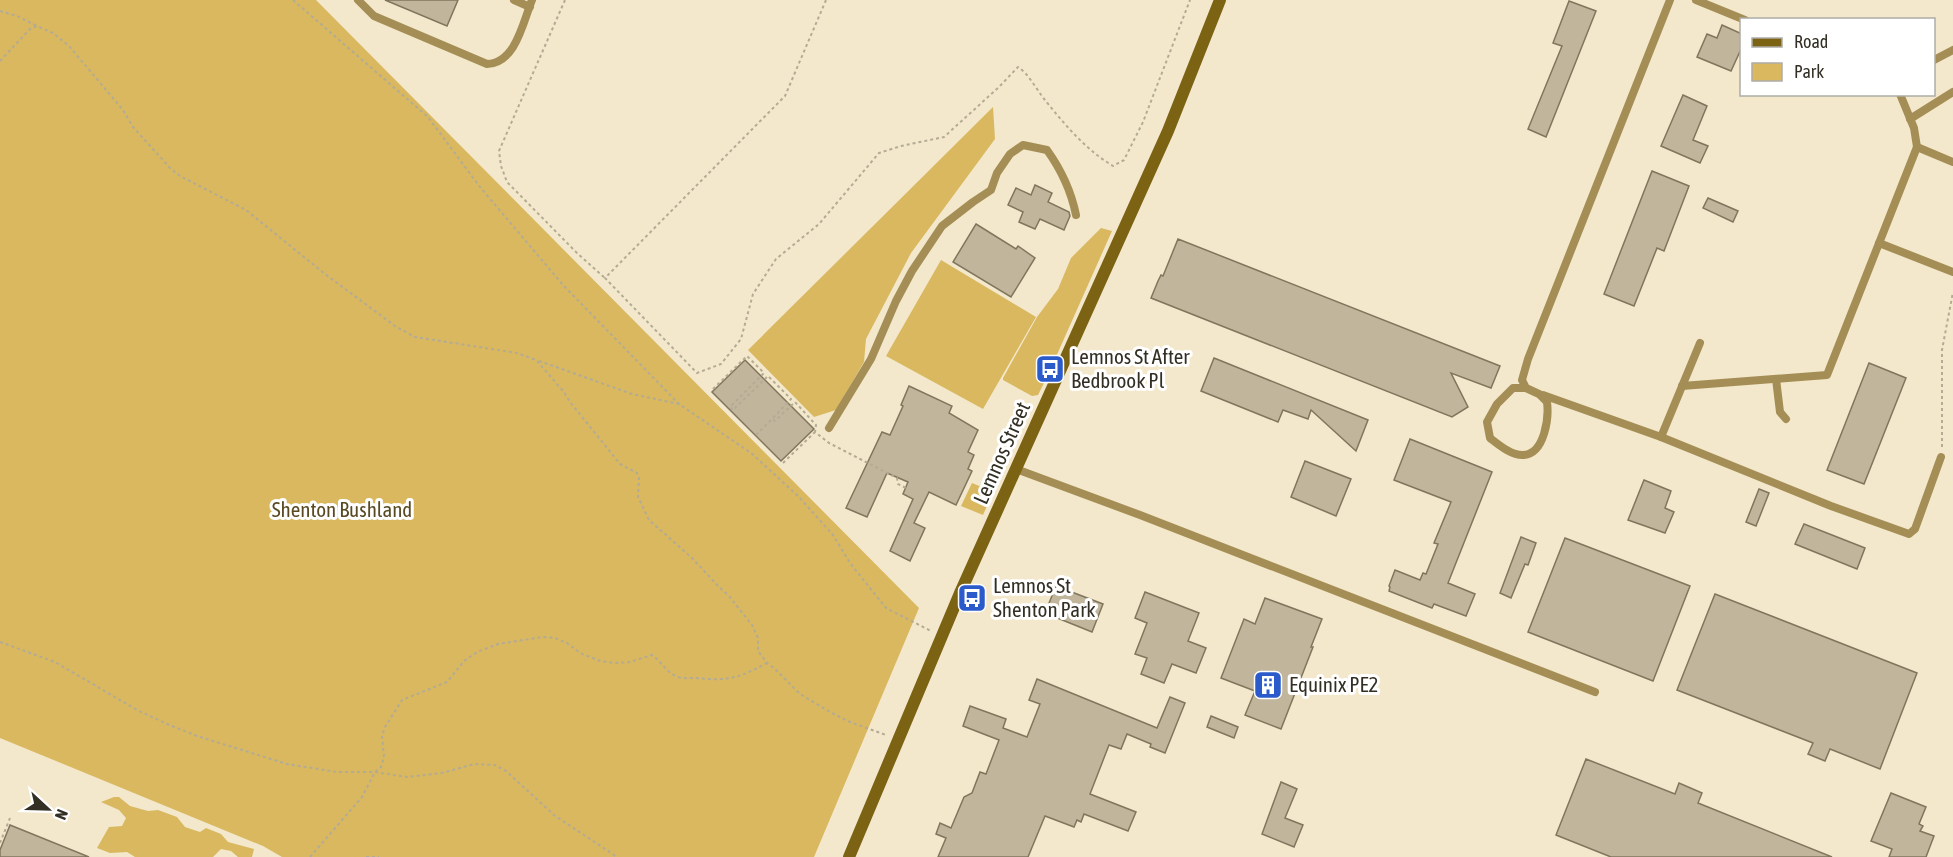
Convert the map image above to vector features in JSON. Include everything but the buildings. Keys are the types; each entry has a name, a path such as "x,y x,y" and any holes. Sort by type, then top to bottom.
{"street":[{"name":"Lemnos Street","path":"849,857 942,636 1168,131 1220,0"}],"lane":[{"path":"358,0 374,16 488,64 501,61 510,52 531,3 514,0"},
{"path":"1526,388 1522,380 1528,359 1670,0"},
{"path":"1696,0 1740,18"},
{"path":"1935,59 1953,50"},
{"path":"1910,119 1953,92"},
{"path":"1682,386 1827,375 1917,147 1914,128 1901,96"},
{"path":"829,428 871,358 896,301 942,226 991,190 997,173 1010,154 1023,145 1047,150 1061,169 1072,196 1076,215"},
{"path":"1917,147 1953,162"},
{"path":"1879,243 1953,272"},
{"path":"1661,437 1700,343"},
{"path":"1776,379 1780,412 1786,419"},
{"path":"1539,394 1547,402 1549,418 1543,436 1533,452 1523,456 1509,451 1490,438 1487,422 1497,404 1513,388 1526,388 1661,437 1831,506 1909,534 1915,529 1941,458"},
{"path":"1016,469 1161,523 1594,692"}],"path":[{"path":"293,0 428,117 480,187 563,285 679,404 751,453 798,496 833,535 850,563 886,608 942,636"},
{"path":"565,0 499,151 501,166 507,182 605,278 697,374 721,364 741,339 753,294 776,259 819,224 879,153 944,137 1018,67 1025,71 1065,124 1095,156 1113,166 1124,160 1143,122 1190,0"},
{"path":"605,278 785,96 826,0"},
{"path":"0,11 17,16 53,33 69,46 123,110 133,127 180,176 246,210 372,310 415,337 517,353 632,394 679,404"},
{"path":"0,61 30,29 37,26"},
{"path":"1941,458 1942,350 1953,292"},
{"path":"713,389 747,356 764,373 730,407 733,410 768,376 791,399 756,435"},
{"path":"536,360 620,464 638,473 638,496 649,520 692,558 729,596 752,625 758,638 758,651 766,663 800,694 830,712 898,740"},
{"path":"772,419 775,421 795,402 816,425 815,432 783,463"},
{"path":"815,432 829,443 897,478 898,484 906,488"},
{"path":"310,857 362,797 375,772 381,767 384,757 382,736 402,700 447,682 464,661 477,652 498,644 542,637 555,638 567,643 580,653 600,660 615,663 630,662 652,655 677,677 727,680 742,676 766,663"},
{"path":"0,642 55,662 150,717 196,736 287,764 337,772 375,772 407,777 474,764 495,765 506,771 554,815 617,857"},
{"path":"0,843 10,818"},
{"path":"366,857 379,857"}],"green space":[{"name":"Shenton Bushland","path":"0,0 316,0 919,608 814,857 282,857 263,846 0,738"},
{"path":"993,107 995,139 911,253 866,339 864,362 836,410 814,417 748,350"},
{"path":"1101,228 1112,231 1051,368 1045,366 1040,378 1044,383 1038,395 1032,396 1003,378 1037,317 1058,289 1071,258"},
{"path":"941,260 1036,317 983,409 886,356"},
{"path":"972,483 984,488 991,497 983,515 961,506"},
{"path":"119,797 130,806 148,811 158,810 177,817 185,827 200,832 206,828 221,834 228,842 254,849 252,857 238,857 231,851 221,849 213,857 135,857 127,852 110,853 97,848 109,827 122,826 126,818 119,810 101,802"}],"place":[{"name":"Lemnos St After Bedbrook Pl","path":"1050,369"},
{"name":"Lemnos St Shenton Park","path":"972,598"},
{"name":"Equinix PE2","path":"1268,685"}]}
